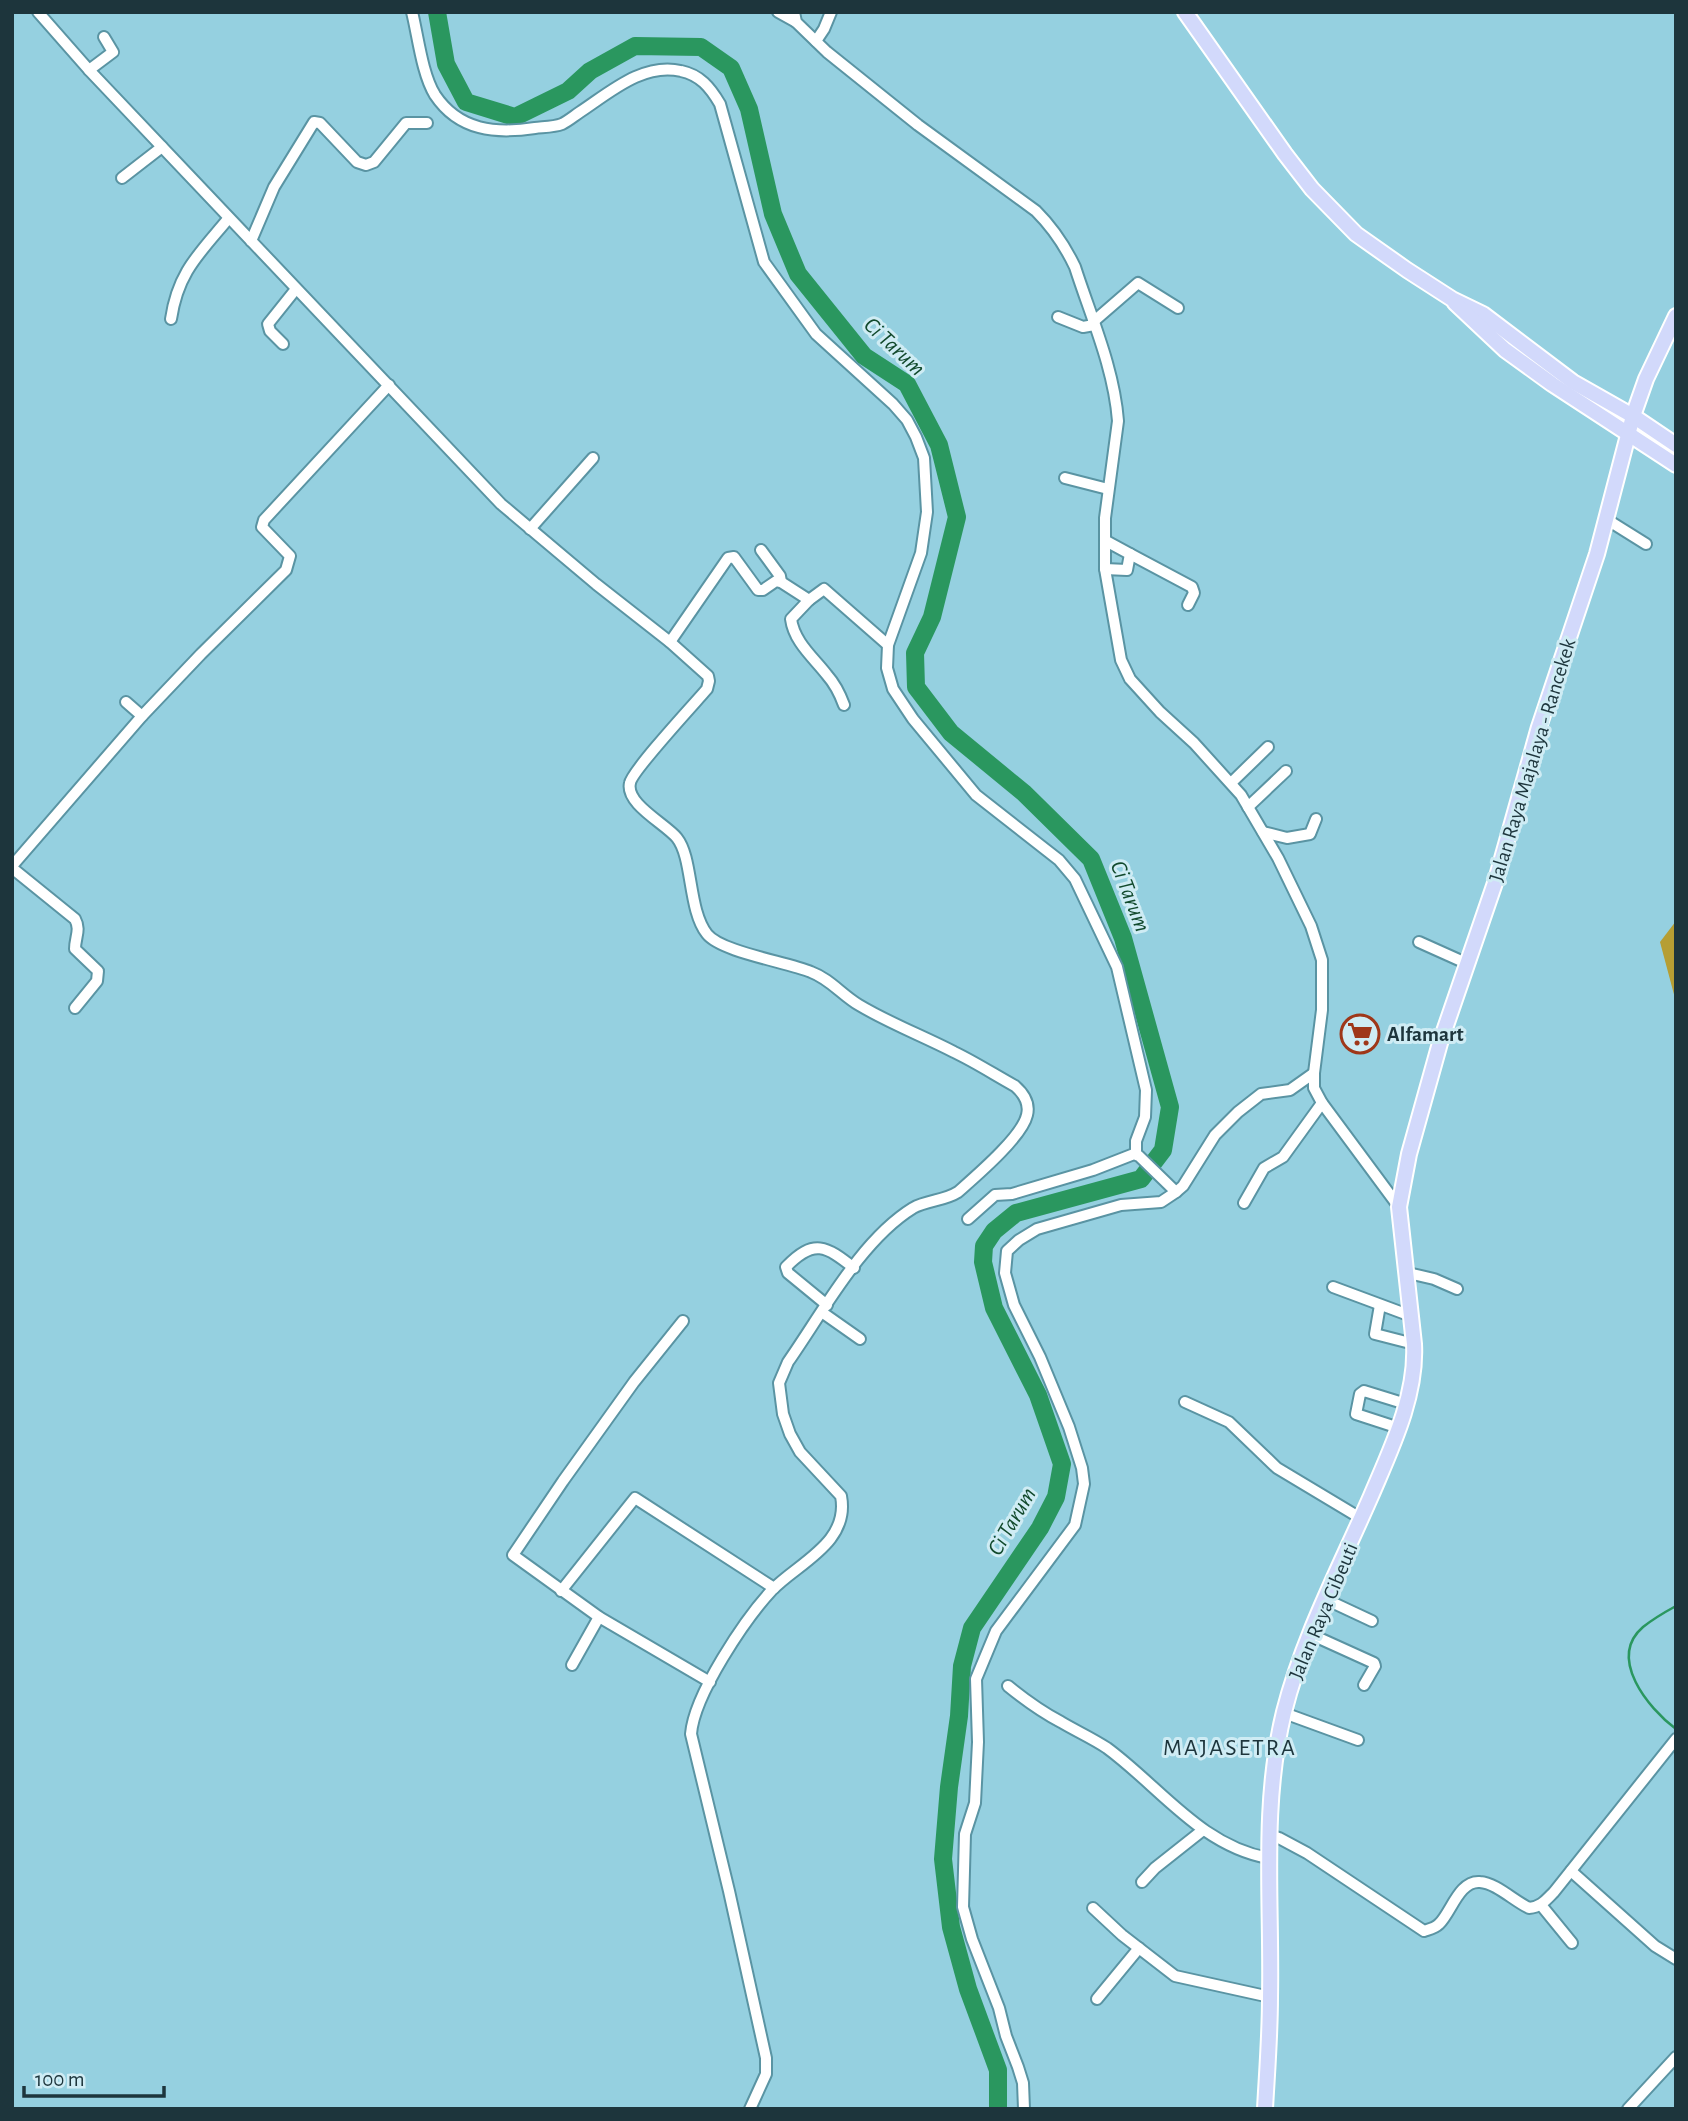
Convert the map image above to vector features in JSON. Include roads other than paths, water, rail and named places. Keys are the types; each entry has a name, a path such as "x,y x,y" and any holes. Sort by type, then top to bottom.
{"main road":[{"path":"1185,12 1284,154 1312,189 1356,234 1452,299 1483,314 1573,382 1633,416 1676,445"},
{"path":"1452,299 1471,320 1505,349 1552,384 1676,466"},
{"name":"Jalan Raya Majalaya - Rancekek","path":"1399,1207 1409,1154 1440,1043 1496,880 1539,727 1597,554 1633,416 1646,379 1676,316"},
{"name":"Jalan Raya Cibeuti","path":"1265,2109 1270,1997 1268,1858 1275,1763 1284,1713 1299,1661 1362,1519 1406,1404 1415,1358 1399,1207"}],"street":[{"path":"38,12 228,219 501,504 708,676 708,687 646,759 629,786 635,801 674,834 681,844 697,913 707,934 728,946 820,975 859,1005 958,1054 1015,1086 1022,1092 1028,1107 1023,1125 1003,1149 958,1192 916,1207 898,1219 854,1268 788,1362 779,1383 783,1414 796,1445 837,1491 842,1503 836,1527 826,1545 774,1588 743,1626 710,1682 692,1720 691,1734 721,1854 766,2058 766,2074 750,2109"},
{"path":"412,12 429,82 435,94 448,110 467,123 494,132 561,124 625,82 648,71 673,69 688,72 710,87 720,104 764,262 816,334 907,420 924,458 927,512 921,553 888,645 887,668 893,689 976,795 1059,860 1075,878 1117,967 1146,1090 1145,1117 1136,1141 1137,1155 1174,1190"},
{"path":"778,12 795,17 816,41 918,125 1036,211 1049,223 1075,267 1113,382 1117,406 1118,421 1108,489 1105,569 1119,654 1130,679 1231,783 1248,807 1311,926 1322,960 1322,1010 1314,1088 1399,1207"},
{"path":"816,41 831,12"},
{"path":"89,70 113,52 103,37"},
{"path":"251,241 278,180 314,122 320,122 357,162 366,165 374,162 406,122 427,123"},
{"path":"122,178 162,147"},
{"path":"171,319 174,295 182,279 228,219"},
{"path":"1058,317 1083,327 1093,323 1138,283 1178,308"},
{"path":"282,344 270,331 268,324 296,289"},
{"path":"75,1008 99,975 75,949 79,930 75,919 12,867 142,716 285,570 290,563 290,556 266,533 262,527 264,520 389,385"},
{"path":"530,529 593,458"},
{"path":"1065,478 1108,489"},
{"path":"1606,519 1646,544"},
{"path":"1106,541 1192,587 1194,593 1188,605"},
{"path":"761,550 780,576 781,582"},
{"path":"1105,569 1127,570 1130,554"},
{"path":"670,642 728,558 736,559 758,590 763,590 776,581 809,600"},
{"path":"844,705 829,677 800,642 791,619 824,589 888,645"},
{"path":"127,702 142,716"},
{"path":"1231,783 1268,747"},
{"path":"1248,807 1286,771"},
{"path":"1263,832 1287,838 1310,834 1316,819"},
{"path":"1419,942 1468,964"},
{"path":"1024,2109 1021,2075 963,1907 965,1834 975,1803 978,1742 976,1679 996,1631 1075,1525 1084,1484 1082,1468 1069,1427 1040,1357 1014,1305 1005,1273 1007,1251 1037,1229 1121,1205 1161,1202 1183,1186 1215,1135 1237,1112 1261,1094 1290,1090 1314,1073"},
{"path":"1244,1203 1264,1168 1283,1157 1322,1102"},
{"path":"968,1219 995,1195 1012,1194 1137,1155"},
{"path":"854,1268 833,1251 819,1248 801,1252 786,1267 788,1273 860,1339"},
{"path":"1408,1273 1434,1279 1457,1289"},
{"path":"1333,1287 1411,1316"},
{"path":"1380,1306 1375,1334 1414,1344"},
{"path":"684,1321 628,1391 514,1553 516,1558 599,1617 710,1682"},
{"path":"1399,1428 1356,1414 1360,1394 1364,1391 1406,1404"},
{"path":"1185,1402 1229,1422 1277,1468 1362,1519"},
{"path":"561,1591 635,1497 774,1588"},
{"path":"1325,1599 1371,1621"},
{"path":"572,1665 599,1617"},
{"path":"1310,1634 1374,1662 1364,1685"},
{"path":"1008,1686 1042,1711 1107,1749 1203,1830 1227,1846 1246,1854 1268,1858"},
{"path":"1284,1713 1359,1740"},
{"path":"1269,1835 1307,1853 1424,1931 1441,1923 1464,1888 1471,1883 1480,1882 1492,1886 1529,1908 1541,1905 1571,1871 1675,1740"},
{"path":"1142,1882 1155,1868 1203,1830"},
{"path":"1571,1871 1655,1946 1676,1959"},
{"path":"1541,1905 1572,1943"},
{"path":"1093,1908 1139,1948 1182,1979 1270,1997"},
{"path":"1097,1998 1139,1948"},
{"path":"1629,2109 1676,2057"}],"waterway":[{"name":"Ci Tarum","path":"437,12 446,64 466,102 515,117 568,91 590,71 635,46 701,47 731,68 749,109 773,214 798,274 864,356 907,384 939,445 957,517 932,617 915,653 916,687 951,733 1024,793 1091,859 1123,938 1170,1107 1163,1150 1141,1179 1016,1213 994,1231 984,1246 983,1262 994,1308 1038,1395 1062,1464 1056,1497 1040,1528 972,1628 962,1666 959,1716 949,1787 943,1859 951,1927 968,1989 998,2070 998,2109"},
{"path":"1676,1606 1643,1627 1633,1639 1629,1653 1630,1667 1644,1696 1676,1729"}],"place":[{"name":"Alfamart","path":"1360,1034"}],"district":[{"name":"MAJASETRA","path":"1230,1747"}]}
